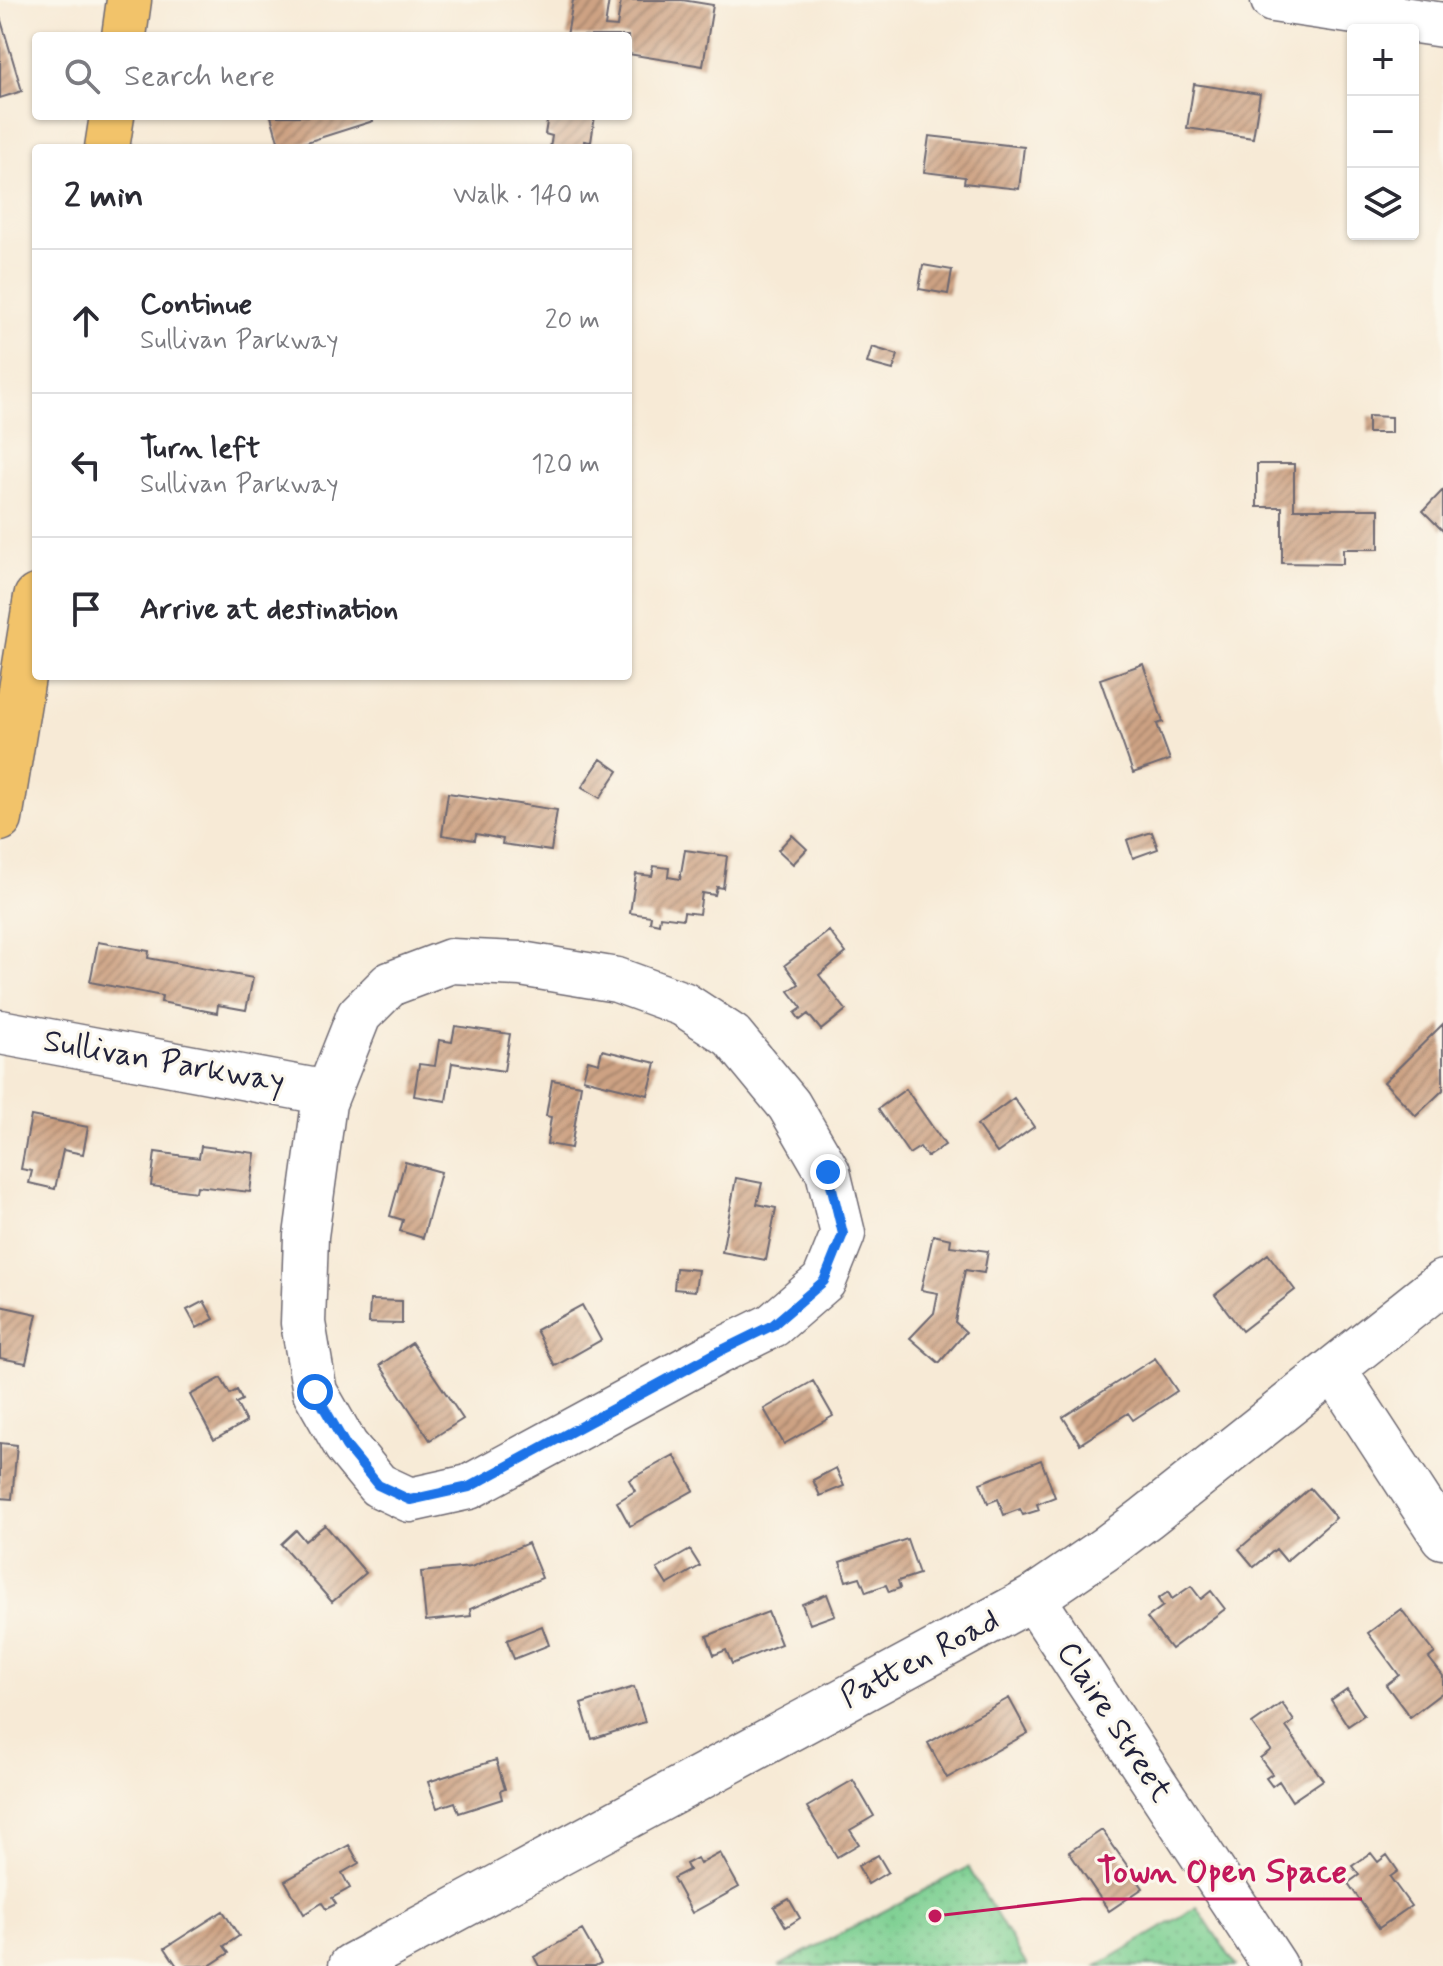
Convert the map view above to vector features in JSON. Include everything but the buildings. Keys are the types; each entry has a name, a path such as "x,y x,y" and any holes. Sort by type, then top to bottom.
{"main road":[{"path":"125,32 129,0"},
{"path":"108,144 111,120"},
{"path":"0,819 32,622"}],"street":[{"path":"1273,0 1443,25"},
{"name":"Sullivan Parkway","path":"451,961 521,964 617,980 683,1004 732,1036 789,1105 828,1172 843,1234 824,1281 773,1325 469,1487 410,1500 378,1485 346,1446 315,1392 303,1323 306,1236 324,1103 328,1093 359,1015 390,984 402,979 451,961"},
{"name":"Sullivan Parkway","path":"0,1032 328,1093"},
{"name":"Patten Road","path":"351,1966 1033,1598 1115,1541 1443,1282"},
{"path":"1334,1370 1443,1537"},
{"name":"Claire Street","path":"1033,1598 1275,1966"}],"green space":[{"path":"968,1867 1027,1966 779,1966"},
{"path":"1197,1907 1236,1966 1097,1966"}],"place":[{"name":"Town Open Space","path":"935,1916"}],"route":[{"path":"315,1392 346,1446 378,1485 410,1500 469,1487 773,1325 824,1281 843,1234 828,1172"}]}
